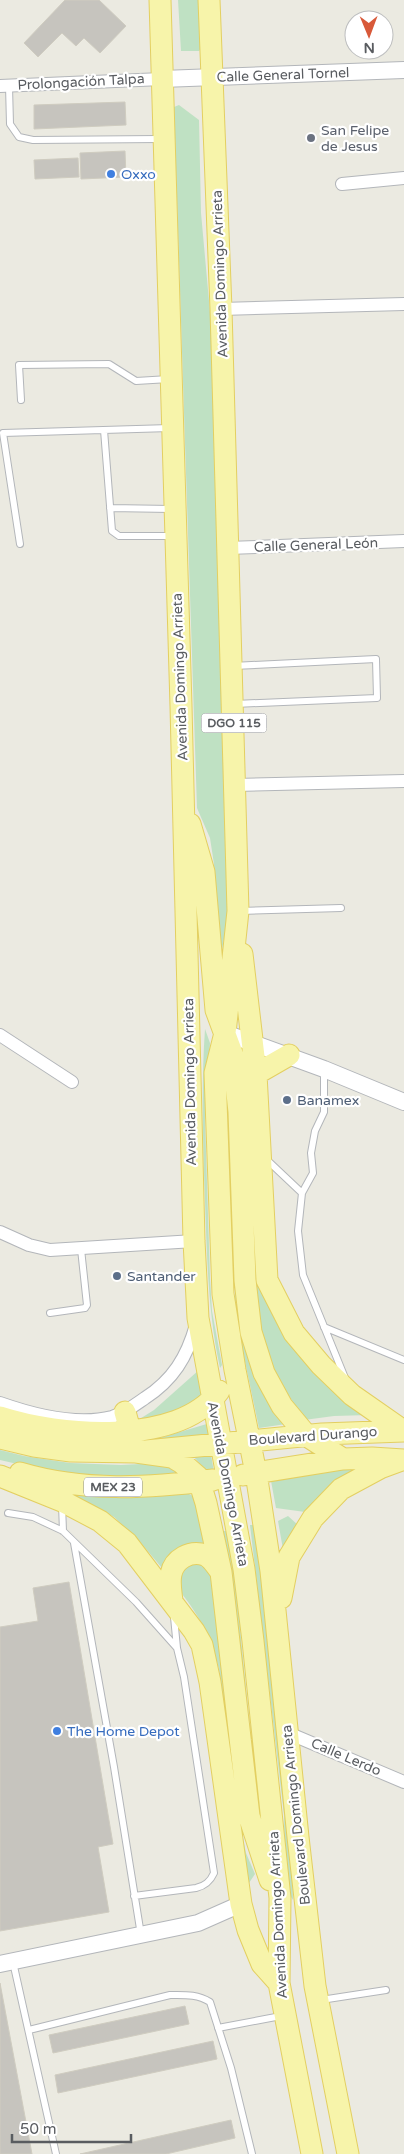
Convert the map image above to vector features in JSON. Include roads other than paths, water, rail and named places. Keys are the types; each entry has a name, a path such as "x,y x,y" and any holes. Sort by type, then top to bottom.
{"main road":[{"name":"Avenida Domingo Arrieta","path":"160,0 194,1240 198,1318 244,1569 270,1859"},
{"name":"Avenida Domingo Arrieta","path":"209,0 221,309 236,785 238,911 225,1033 215,1073 216,1120 223,1294 234,1370 256,1474"},
{"path":"183,807 199,849 204,872 213,993 216,1010 233,1056 237,1093 245,1280 251,1332 264,1373 282,1406 307,1436 344,1459"},
{"path":"238,911 256,1074 267,1280 294,1333 321,1366 352,1395 403,1431"},
{"path":"216,1120 237,1093 256,1074 289,1055"},
{"path":"0,1417 64,1431 95,1433 127,1422 152,1428 187,1416 212,1400 234,1370"},
{"path":"127,1422 136,1452"},
{"name":"Boulevard Durango","path":"136,1452 307,1436 403,1431"},
{"path":"0,1438 34,1446 71,1451 136,1452 172,1457 190,1468 198,1477 206,1502 221,1572 249,1816 270,1859 280,1898 316,1993"},
{"name":"Boulevard Durango","path":"228,1478 344,1459 404,1460"},
{"path":"277,1630 289,1557 313,1518 341,1489 380,1468 404,1460"},
{"name":"MEX 23","path":"0,1466 36,1477 78,1484 128,1488 228,1478"},
{"name":"Boulevard Domingo Arrieta","path":"256,1474 271,1571 316,1993 348,2154"},
{"path":"0,1476 62,1501 100,1521 127,1543 172,1601 202,1645 207,1662 241,1904 248,1930 262,1964 279,1983"},
{"path":"172,1601 171,1571 180,1558 190,1554 204,1555 212,1560 221,1572"},
{"path":"241,1904 270,1859"},
{"name":"Avenida Domingo Arrieta","path":"280,1898 279,1983 312,2154"}],"street":[{"name":"Calle General Tornel","path":"162,78 404,70"},
{"name":"Prolongación Talpa","path":"4,86 162,78"},
{"path":"342,184 404,178"},
{"path":"221,309 404,304"},
{"name":"Calle General León","path":"228,548 404,541"},
{"path":"236,785 404,781"},
{"path":"225,1033 289,1055 404,1102"},
{"path":"0,1035 72,1082"},
{"path":"0,1232 28,1245 50,1250 194,1240"},
{"path":"0,1403 63,1420 94,1420 112,1417 127,1422 177,1370 186,1355 198,1318"},
{"name":"Calle Lerdo","path":"288,1733 404,1782"},
{"path":"6,1962 198,1923 241,1904"}],"lane":[{"path":"4,86 10,124 19,137 33,140 164,138"},
{"path":"21,400 19,365 109,364 136,381 171,379"},
{"path":"20,544 3,433 172,428"},
{"path":"104,430 112,531 119,536 176,536"},
{"path":"110,508 175,509"},
{"path":"232,666 376,659 377,698 233,704"},
{"path":"238,911 341,908"},
{"path":"324,1069 324,1112 314,1131 311,1153 313,1173 302,1193 298,1231 303,1275 352,1395"},
{"path":"259,1152 302,1193"},
{"path":"50,1313 85,1308 87,1304 81,1249"},
{"path":"324,1327 404,1360"},
{"path":"62,1501 63,1531"},
{"path":"8,1513 33,1517 63,1531 136,1602 177,1648"},
{"path":"74,1542 114,1767 141,1936"},
{"path":"134,1896 204,1886 211,1880 214,1873 184,1677 177,1648 172,1601"},
{"path":"6,1962 29,2030 56,2154"},
{"path":"316,1993 386,1990"},
{"path":"29,2030 170,1996 193,1994 201,1996 210,2002 231,2068 252,2154"},
{"path":"218,2028 285,2015"}],"place":[{"name":"San Felipe de Jesus","path":"311,138"},
{"name":"Oxxo","path":"111,174"},
{"name":"Banamex","path":"287,1100"},
{"name":"Santander","path":"117,1276"},
{"name":"The Home Depot","path":"57,1731"}]}
